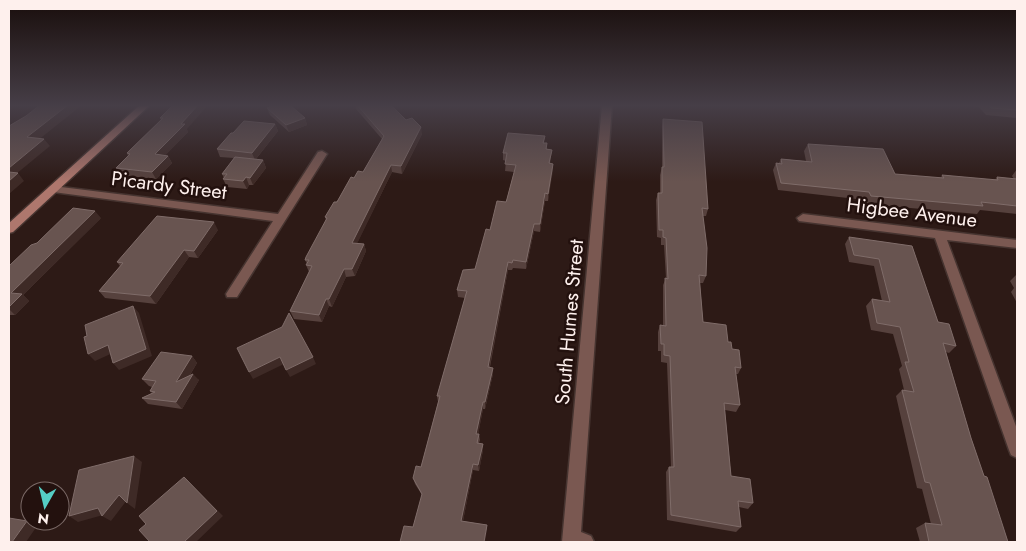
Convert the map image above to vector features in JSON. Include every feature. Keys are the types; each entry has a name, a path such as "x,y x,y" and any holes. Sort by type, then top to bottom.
{"street":[{"path":"9,229 118,131"},
{"name":"South Humes Street","path":"576,541 605,131"},
{"path":"232,294 322,154"},
{"name":"Picardy Street","path":"53,189 281,218"},
{"name":"Higbee Avenue","path":"803,218 1017,244"},
{"path":"939,234 1017,450"}],"building":[{"path":"9,131 35,131 27,137 44,139 9,168"},
{"path":"150,131 178,131 155,154 168,156 152,172 116,168 130,154 127,153"},
{"path":"235,131 270,131 252,153 217,149"},
{"path":"379,131 419,131 401,166 391,165 352,243 364,244 352,269 344,269 319,315 290,311 312,266 306,265 309,260 305,260 327,218 325,217 334,202 337,202 351,177 354,178 358,171 363,172 384,136"},
{"path":"663,131 703,131 708,209 702,208 707,248 706,276 699,275 703,322 726,325 728,342 731,342 732,349 739,350 741,368 735,367 740,405 724,403 731,476 750,479 753,503 738,501 741,527 671,515 669,467 674,467 670,356 664,355 664,344 661,344 660,325 666,326 665,278 668,279 666,238 663,237 663,230 659,230 658,193 662,193 662,167 664,167"},
{"path":"508,133 545,136 543,143 547,143 546,149 552,150 549,163 553,164 548,194 545,193 540,224 534,224 526,262 513,260 512,263 508,262 488,367 493,368 476,434 479,434 477,443 483,444 478,465 473,464 461,521 487,525 484,542 400,542 404,526 413,527 422,494 413,478 416,466 421,467 440,396 437,396 467,291 457,290 463,270 475,269 486,229 490,230 497,201 506,202 516,165 505,164 507,153 503,153"},
{"path":"808,144 883,149 895,174 944,178 942,175 998,180 997,177 1017,179 1017,206 981,202 983,206 871,196 869,192 781,183 776,163 782,164 781,159 812,162"},
{"path":"235,157 263,160 250,178 246,177 243,181 223,179 227,174 222,174"},
{"path":"9,172 18,173 9,181"},
{"path":"73,208 95,211 11,293 22,294 9,307 9,266 31,245 37,243"},
{"path":"157,216 214,222 194,251 184,250 150,296 99,291 123,263 117,262"},
{"path":"849,237 912,246 938,322 949,324 956,346 943,343 971,438 984,476 987,477 1008,542 929,542 925,523 942,525 930,483 925,482 902,390 914,392 905,362 909,362 900,327 877,323 872,299 890,302 879,259 854,255"},
{"path":"133,306 146,349 113,363 108,345 88,354 84,337 87,336 85,325"},
{"path":"289,313 313,357 286,370 280,357 249,372 237,348 282,327"},
{"path":"161,352 192,356 176,382 193,374 176,402 142,398 155,392 150,391 156,381 142,379"},
{"path":"134,456 127,503 119,495 102,516 98,508 70,516 79,470"},
{"path":"184,477 217,511 184,542 150,542 139,530 146,524 139,516"},
{"path":"9,518 20,520 20,531 12,542 9,542"}]}
